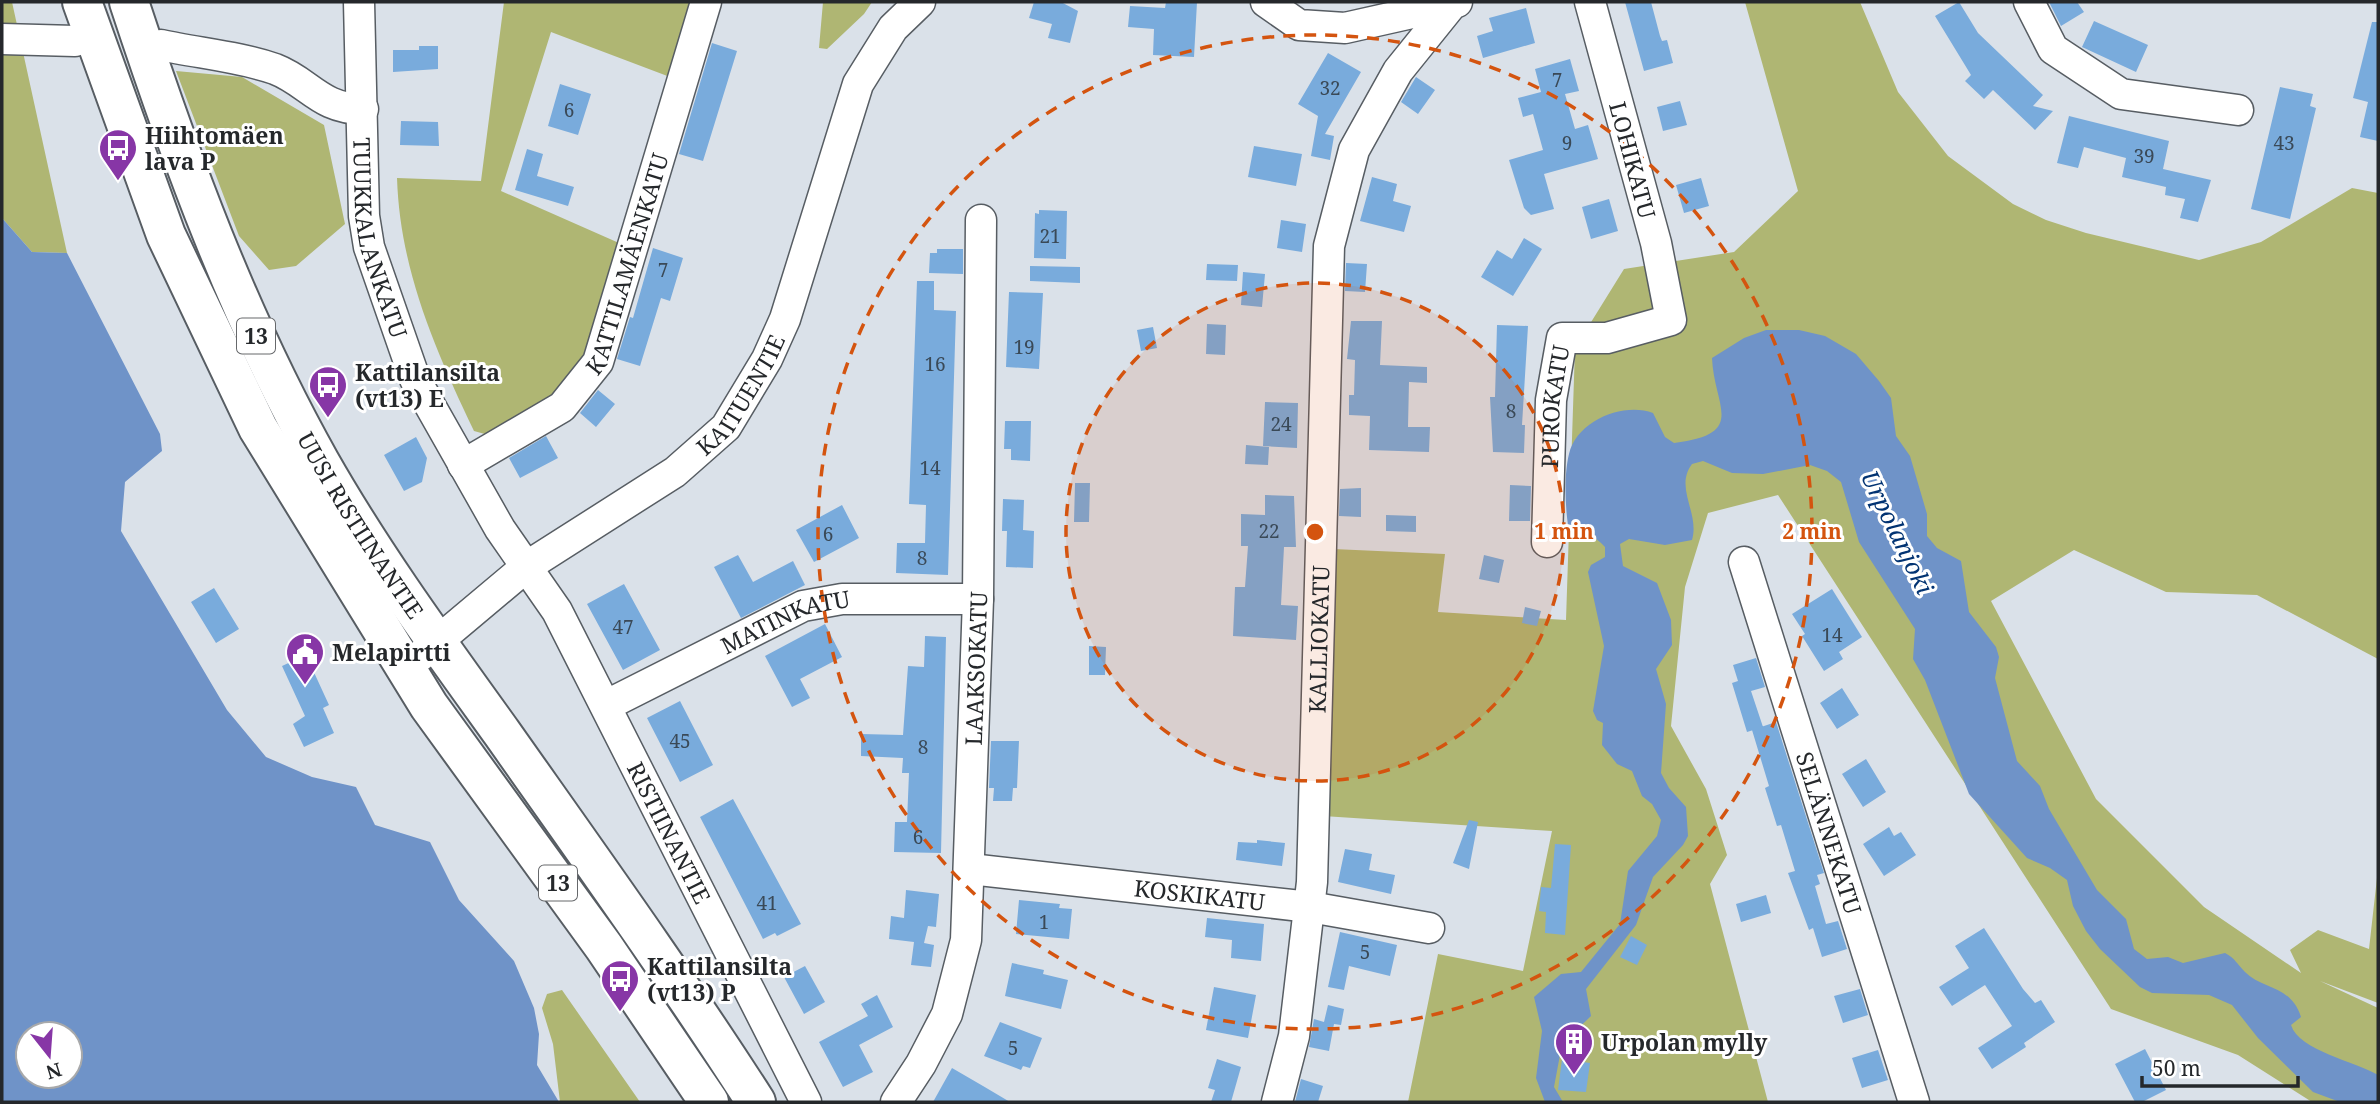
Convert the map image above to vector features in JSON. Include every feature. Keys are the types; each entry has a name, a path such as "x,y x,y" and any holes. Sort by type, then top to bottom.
{"highway":[{"name":"UUSI RISTIINANTIE","path":"82,2 142,175 213,339 258,428 404,667 604,947 709,1102"},
{"name":"UUSI RISTIINANTIE","path":"129,2 180,156 247,319 319,461 404,597 647,936 755,1102"}],"street":[{"name":"TUUKKALANKATU","path":"359,2 364,216 369,247 415,379 500,529 526,567"},
{"name":"KATTILAMÄENKATU","path":"463,465 562,407 598,362 706,2"},
{"name":"KAITUENTIE","path":"404,667 438,644 526,567 675,472 726,427 762,368 785,319 858,84 893,28 920,2"},
{"path":"1266,2 1299,25 1345,28 1455,3"},
{"name":"LOHIKATU","path":"1590,2 1656,243 1671,320"},
{"path":"2029,2 2053,48 2120,94 2238,110"},
{"name":"KALLIOKATU","path":"1278,1102 1294,1036 1310,907 1329,246 1354,150 1398,71 1455,3"},
{"path":"2,39 75,41"},
{"path":"162,45 276,70 326,103 346,109 363,109"},
{"name":"LAAKSOKATU","path":"896,1102 921,1065 947,1014 966,940 978,599 981,220"},
{"name":"PUROKATU","path":"1547,542 1552,400 1562,338 1607,338 1671,320"},
{"name":"SELÄNNEKATU","path":"1744,562 1914,1102"},
{"name":"RISTIINANTIE","path":"526,567 557,611 607,705 806,1102"},
{"name":"MATINKATU","path":"607,705 803,606 842,599 978,599"},
{"name":"KOSKIKATU","path":"970,869 1310,907 1429,928"}],"green space":[{"path":"2,2 12,2 67,253 32,252 2,218"},
{"path":"504,2 692,2 670,77 551,32 501,191 619,243 585,360 551,401 492,436 474,431 433,339 412,277 400,212 397,178 481,181"},
{"path":"823,2 872,2 864,14 827,49 819,48"},
{"path":"1745,2 1860,2 1898,92 1948,156 2013,204 2046,220 2086,233 2199,260 2261,242 2352,188 2378,193 2378,659 2257,595 2166,592 2074,550 1991,601 2096,799 2204,907 2301,973 2290,950 2318,930 2369,949 2378,869 2378,1003 2320,981 2378,1008 2378,1102 2312,1102 2238,1055 2111,1009 1778,495 1708,513 1685,587 1671,726 1706,789 1727,855 1710,884 1768,1102 1408,1102 1438,954 1523,971 1552,831 1323,816 1333,549 1445,554 1438,612 1566,620 1575,348 1624,269 1734,252 1798,191"},
{"path":"176,71 242,77 324,125 345,224 296,266 269,270 239,236"},
{"path":"562,990 640,1102 560,1102 553,1044 542,1008 547,994"}],"water":[{"path":"2,218 32,252 67,253 160,434 162,451 125,482 121,531 227,710 266,757 312,777 356,787 375,825 430,842 459,900 514,961 534,1008 539,1034 537,1065 559,1102 2,1102"},
{"name":"Urpolanjoki","path":"1766,330 1799,330 1825,336 1856,354 1891,398 1896,436 1910,456 1927,514 1927,536 1937,548 1961,561 1969,612 1996,647 1999,657 1995,678 2017,761 2040,786 2049,809 2097,890 2126,919 2134,949 2147,959 2168,957 2183,963 2225,953 2252,978 2291,999 2301,1017 2291,1025 2305,1042 2378,1075 2378,1102 2340,1102 2313,1092 2258,1038 2232,1005 2209,995 2152,993 2140,987 2100,949 2086,931 2073,906 2067,880 2050,868 2027,858 1969,794 1925,680 1913,659 1915,629 1859,542 1841,482 1827,471 1810,465 1763,474 1732,473 1703,461 1692,464 1687,473 1686,491 1694,530 1692,540 1665,545 1629,539 1620,544 1623,566 1657,583 1671,620 1672,645 1656,669 1666,704 1661,773 1669,788 1686,807 1688,836 1653,877 1636,925 1586,989 1591,1016 1562,1044 1554,1087 1563,1102 1545,1102 1536,1078 1542,1031 1534,997 1561,974 1581,972 1620,924 1628,871 1657,836 1661,820 1652,804 1642,796 1632,771 1617,764 1602,745 1603,723 1597,720 1593,711 1604,646 1588,572 1591,565 1605,557 1605,547 1568,525 1566,471 1569,454 1581,432 1591,423 1616,412 1629,410 1653,413 1665,437 1674,443 1697,439 1711,433 1719,425 1722,416 1712,358 1744,338"}],"building":[{"path":"1034,2 1061,2 1078,11 1070,43 1048,38 1052,24 1029,18"},
{"path":"1166,2 1197,2 1194,57 1153,55 1154,29 1128,27 1130,6 1165,8"},
{"path":"1625,2 1651,2 1660,36 1662,41 1667,40 1673,63 1644,71"},
{"path":"1959,2 1978,33 2043,95 2033,106 2053,111 2035,130 1993,90 1984,99 1965,81 1971,75 1935,16"},
{"path":"2049,2 2077,2 2084,12 2061,26"},
{"path":"1526,8 1535,43 1483,58 1477,36 1493,31 1489,18"},
{"path":"2094,21 2148,45 2136,72 2082,47"},
{"path":"2372,22 2378,22 2378,141 2360,137 2368,102 2353,98"},
{"path":"712,43 737,51 703,161 679,154"},
{"path":"419,46 438,46 438,69 393,72 393,50 419,50"},
{"path":"1328,53 1361,72 1325,134 1334,136 1330,160 1311,156 1318,116 1298,104"},
{"path":"1570,59 1579,91 1565,94 1575,129 1588,125 1598,159 1544,174 1554,209 1531,215 1524,208 1509,160 1543,150 1533,114 1523,117 1518,98 1541,92 1535,69"},
{"path":"1416,77 1435,90 1418,114 1401,102"},
{"path":"560,84 591,94 578,135 548,126"},
{"path":"2280,87 2313,94 2310,106 2316,108 2290,219 2251,209"},
{"path":"1680,101 1687,125 1663,131 1657,107"},
{"path":"2069,116 2169,141 2163,169 2211,180 2198,222 2180,218 2185,199 2165,195 2166,187 2122,177 2126,158 2084,147 2078,168 2057,163"},
{"path":"401,121 438,122 439,146 400,145"},
{"path":"1254,146 1302,154 1296,186 1248,177"},
{"path":"527,149 543,154 537,176 574,187 568,206 515,190"},
{"path":"1372,177 1397,184 1393,201 1411,206 1404,232 1360,221"},
{"path":"1701,178 1709,206 1684,213 1676,185"},
{"path":"1609,199 1618,231 1591,239 1582,207"},
{"path":"1039,210 1067,211 1066,259 1034,258 1035,213 1039,214"},
{"path":"1281,220 1306,224 1302,252 1277,248"},
{"path":"1524,238 1542,249 1513,296 1481,277 1497,250 1512,259"},
{"path":"653,248 683,258 670,301 661,298 640,366 617,359 630,317 633,318"},
{"path":"937,249 963,249 963,274 929,273 930,253 937,253"},
{"path":"1346,263 1367,264 1365,292 1345,291"},
{"path":"1207,264 1238,265 1237,281 1206,280"},
{"path":"1030,266 1080,267 1080,283 1030,281"},
{"path":"1243,272 1265,274 1262,307 1241,305"},
{"path":"917,281 934,281 934,310 956,311 948,575 896,573 897,543 925,543 926,505 909,504"},
{"path":"1009,292 1043,293 1039,369 1006,367"},
{"path":"1351,321 1382,321 1380,365 1427,367 1427,383 1409,382 1408,427 1430,427 1429,452 1369,450 1370,416 1349,415 1349,395 1354,395 1355,360 1347,359"},
{"path":"1207,324 1226,325 1225,355 1206,354"},
{"path":"1497,325 1528,326 1522,425 1525,425 1524,453 1493,452 1490,397 1495,397"},
{"path":"1153,327 1157,348 1141,351 1137,330"},
{"path":"598,390 615,404 596,427 580,413"},
{"path":"1265,402 1298,403 1297,448 1263,446"},
{"path":"1005,421 1031,421 1030,461 1011,460 1011,449 1004,449"},
{"path":"546,436 558,458 520,478 509,458"},
{"path":"416,437 427,458 422,482 404,491 384,455"},
{"path":"1246,445 1269,447 1268,465 1245,464"},
{"path":"1075,483 1090,483 1089,522 1074,522"},
{"path":"1510,485 1531,486 1530,521 1509,521"},
{"path":"1361,488 1361,517 1339,516 1340,489"},
{"path":"1265,495 1294,496 1296,547 1284,547 1281,605 1298,606 1296,640 1233,636 1235,587 1245,587 1248,546 1241,546 1241,514 1265,515"},
{"path":"1003,499 1024,500 1023,530 1034,531 1033,568 1006,567 1007,531 1002,531"},
{"path":"842,505 859,538 814,562 796,530"},
{"path":"1386,515 1416,516 1416,532 1386,531"},
{"path":"738,555 753,582 793,561 805,585 741,618 714,567"},
{"path":"1484,555 1504,560 1499,583 1479,579"},
{"path":"624,584 660,650 623,670 587,604"},
{"path":"214,588 239,629 216,643 191,602"},
{"path":"1832,589 1862,637 1839,652 1843,659 1824,671 1792,614"},
{"path":"1525,607 1541,611 1537,626 1522,623"},
{"path":"825,624 842,657 800,679 810,698 792,707 765,656"},
{"path":"925,636 946,637 941,853 894,852 895,822 907,822 909,773 902,773 903,758 861,756 861,734 903,735 908,666 924,667"},
{"path":"1089,646 1106,647 1105,675 1089,675"},
{"name":"Melapirtti","path":"306,655 329,705 323,708 334,733 304,747 293,724 305,716 282,666"},
{"path":"1756,658 1765,687 1751,691 1763,727 1747,732 1732,683 1738,681 1733,665"},
{"path":"1842,688 1859,715 1837,729 1820,703"},
{"path":"680,701 713,765 680,782 647,718"},
{"path":"1776,722 1824,873 1817,875 1820,884 1815,886 1826,924 1838,921 1847,949 1822,957 1813,928 1809,930 1788,873 1795,871 1781,825 1777,826 1765,788 1769,786 1752,730"},
{"path":"991,741 1019,741 1017,788 1013,788 1012,801 993,801 994,788 989,788"},
{"path":"1866,759 1886,792 1863,807 1842,774"},
{"path":"733,799 801,924 777,936 775,933 763,939 700,817"},
{"path":"1469,820 1478,822 1469,869 1453,863"},
{"path":"1889,827 1894,836 1901,832 1916,855 1884,876 1863,844"},
{"path":"1257,840 1285,843 1282,866 1236,860 1238,842 1257,843"},
{"path":"1555,844 1571,845 1565,935 1545,933 1546,912 1539,911 1541,887 1551,888"},
{"path":"1345,849 1372,854 1369,870 1395,875 1391,894 1338,882"},
{"path":"906,890 939,894 936,927 928,926 924,943 934,945 931,967 911,965 914,942 889,939 891,916 904,918"},
{"path":"1766,895 1771,913 1741,922 1736,904"},
{"path":"1019,900 1060,904 1059,908 1072,909 1069,939 1016,934"},
{"path":"1207,918 1264,924 1261,961 1231,958 1232,940 1205,937"},
{"path":"1984,928 2023,989 2035,1003 2041,1000 2055,1022 2024,1043 2026,1047 1992,1069 1978,1048 2012,1026 1985,985 1952,1006 1939,987 1969,968 1955,946"},
{"path":"1340,932 1397,945 1390,976 1349,966 1344,990 1328,987"},
{"path":"1631,936 1647,945 1637,965 1620,957"},
{"path":"1012,963 1044,970 1043,974 1068,980 1061,1009 1005,996"},
{"path":"805,966 825,1002 804,1014 784,977"},
{"path":"1214,987 1256,995 1248,1038 1206,1030"},
{"path":"1860,989 1868,1015 1843,1023 1834,996"},
{"path":"877,995 893,1027 859,1045 873,1072 843,1087 819,1042 868,1016 861,1004"},
{"path":"1328,1005 1344,1009 1341,1025 1334,1024 1329,1051 1309,1047 1314,1019 1324,1022"},
{"path":"1000,1022 1042,1038 1030,1068 1023,1066 1021,1070 984,1056"},
{"path":"2145,1049 2166,1090 2142,1102 2135,1102 2115,1064"},
{"path":"1878,1050 1888,1080 1862,1088 1852,1058"},
{"path":"1217,1059 1241,1067 1231,1102 1211,1102 1215,1090 1208,1088"},
{"name":"Urpolan mylly","path":"1562,1059 1590,1063 1586,1092 1558,1090"},
{"path":"952,1068 983,1086 1010,1102 933,1102"},
{"path":"1301,1079 1323,1086 1318,1102 1295,1102"}],"place":[{"name":"Hiihtomäen lava P","path":"118,182"},
{"name":"Kattilansilta (vt13) E","path":"328,419"},
{"name":"Melapirtti","path":"305,686"},
{"name":"Kattilansilta (vt13) P","path":"620,1013"},
{"name":"Urpolan mylly","path":"1574,1076"}]}
